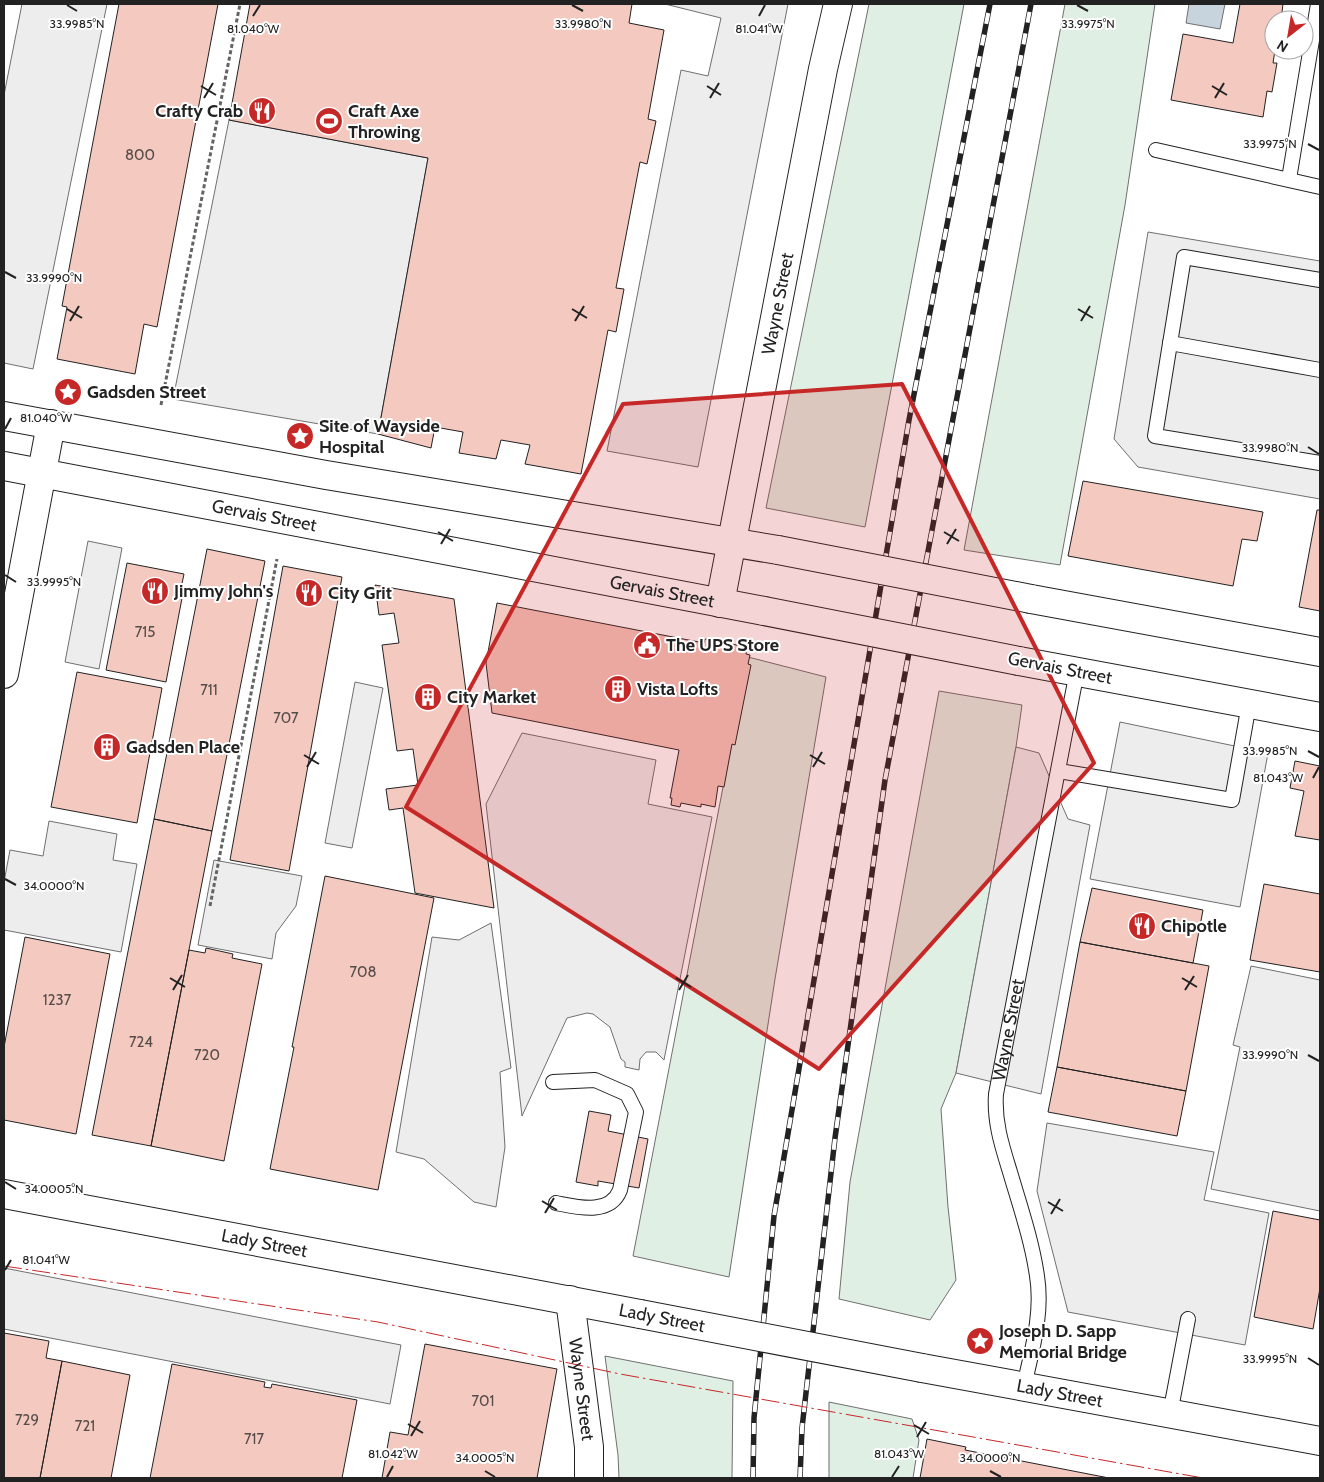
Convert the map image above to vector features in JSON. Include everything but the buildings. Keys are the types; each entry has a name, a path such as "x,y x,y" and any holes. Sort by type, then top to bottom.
{"main road":[{"name":"Wayne Street","path":"720,603 822,76 838,4"},
{"path":"4,416 326,475 778,550 1320,652"},
{"path":"4,674 51,424"},
{"name":"Gervais Street","path":"4,466 1320,717"},
{"name":"Lady Street","path":"4,1194 922,1368 1320,1440"},
{"name":"Wayne Street","path":"570,1300 590,1447 588,1478"}],"lane":[{"path":"1289,179 1318,11"},
{"path":"1156,150 1320,187"},
{"path":"1320,280 1184,257 1155,436 1320,463"},
{"path":"1170,343 1320,370"},
{"name":"Wayne Street","path":"1024,1386 1036,1330 1039,1290 1027,1235 998,1134 995,1101 1077,672"},
{"path":"1059,771 1232,800 1249,704"},
{"path":"553,1082 596,1080 627,1094 636,1112 617,1198 603,1206 582,1208 556,1202"},
{"path":"1170,1414 1188,1319"}],"path":[{"path":"161,405 240,4"},
{"path":"210,906 277,559"}],"highlighted area":[{"path":"902,384 1094,763 819,1069 406,807 623,404"}],"green space":[{"path":"869,4 964,4 865,527 766,508"},
{"path":"1065,4 1155,4 1125,205 1060,565 964,550"},
{"path":"748,657 826,677 775,979 729,1277 633,1256"},
{"path":"939,691 1022,705 1016,747 956,1073 941,1109 948,1207 956,1280 930,1320 839,1299 850,1182"},
{"path":"605,1356 733,1381 732,1478 619,1478 618,1455"},
{"path":"829,1402 912,1419 919,1440 913,1478 829,1478"}],"shaded area":[{"path":"22,4 107,4 33,369 4,363 4,95"},
{"path":"665,4 788,4 698,467 607,451 681,70 708,76 721,18"},
{"path":"1189,4 1225,4 1220,29 1186,23"},
{"path":"229,120 428,158 378,434 173,399"},
{"path":"1148,232 1320,261 1320,499 1138,467 1114,439"},
{"path":"88,541 122,548 99,669 65,662"},
{"path":"355,682 383,688 352,848 325,843"},
{"path":"1120,722 1268,753 1240,907 1090,879"},
{"path":"522,733 656,760 648,804 712,817 664,1060 656,1052 646,1052 640,1059 639,1070 625,1067 625,1062 621,1059 610,1027 593,1014 587,1013 567,1018 522,1116 486,804"},
{"path":"1016,747 1039,753 1068,819 1090,825 1041,1094 956,1073"},
{"path":"49,821 117,834 113,860 137,864 121,952 4,930 4,882 10,850 43,856"},
{"path":"214,860 302,876 296,906 276,933 272,959 198,945"},
{"path":"491,923 511,1068 500,1072 505,1147 496,1207 474,1202 424,1159 396,1152 432,937 459,940"},
{"path":"1251,966 1320,980 1320,1211 1211,1189 1240,1047 1233,1045"},
{"path":"1047,1123 1214,1152 1204,1200 1269,1213 1245,1345 1068,1312 1037,1191"},
{"path":"4,1268 401,1345 390,1404 4,1329"}],"railway":[{"path":"753,1478 754,1418 774,1216 909,420 990,4"},
{"path":"800,1478 802,1428 835,1138 885,780 1031,4"}],"power":[{"path":"4,1266 378,1322 620,1374 1203,1478"}],"place":[{"name":"Crafty Crab","path":"262,111"},
{"name":"Craft Axe Throwing","path":"329,121"},
{"name":"Gadsden Street","path":"68,392"},
{"name":"Site of Wayside Hospital","path":"300,436"},
{"name":"Jimmy John's","path":"155,591"},
{"name":"City Grit","path":"309,593"},
{"name":"The UPS Store","path":"647,645"},
{"name":"Vista Lofts","path":"618,689"},
{"name":"City Market","path":"428,697"},
{"name":"Gadsden Place","path":"107,747"},
{"name":"Chipotle","path":"1142,926"},
{"name":"Joseph D. Sapp Memorial Bridge","path":"980,1341"}]}
